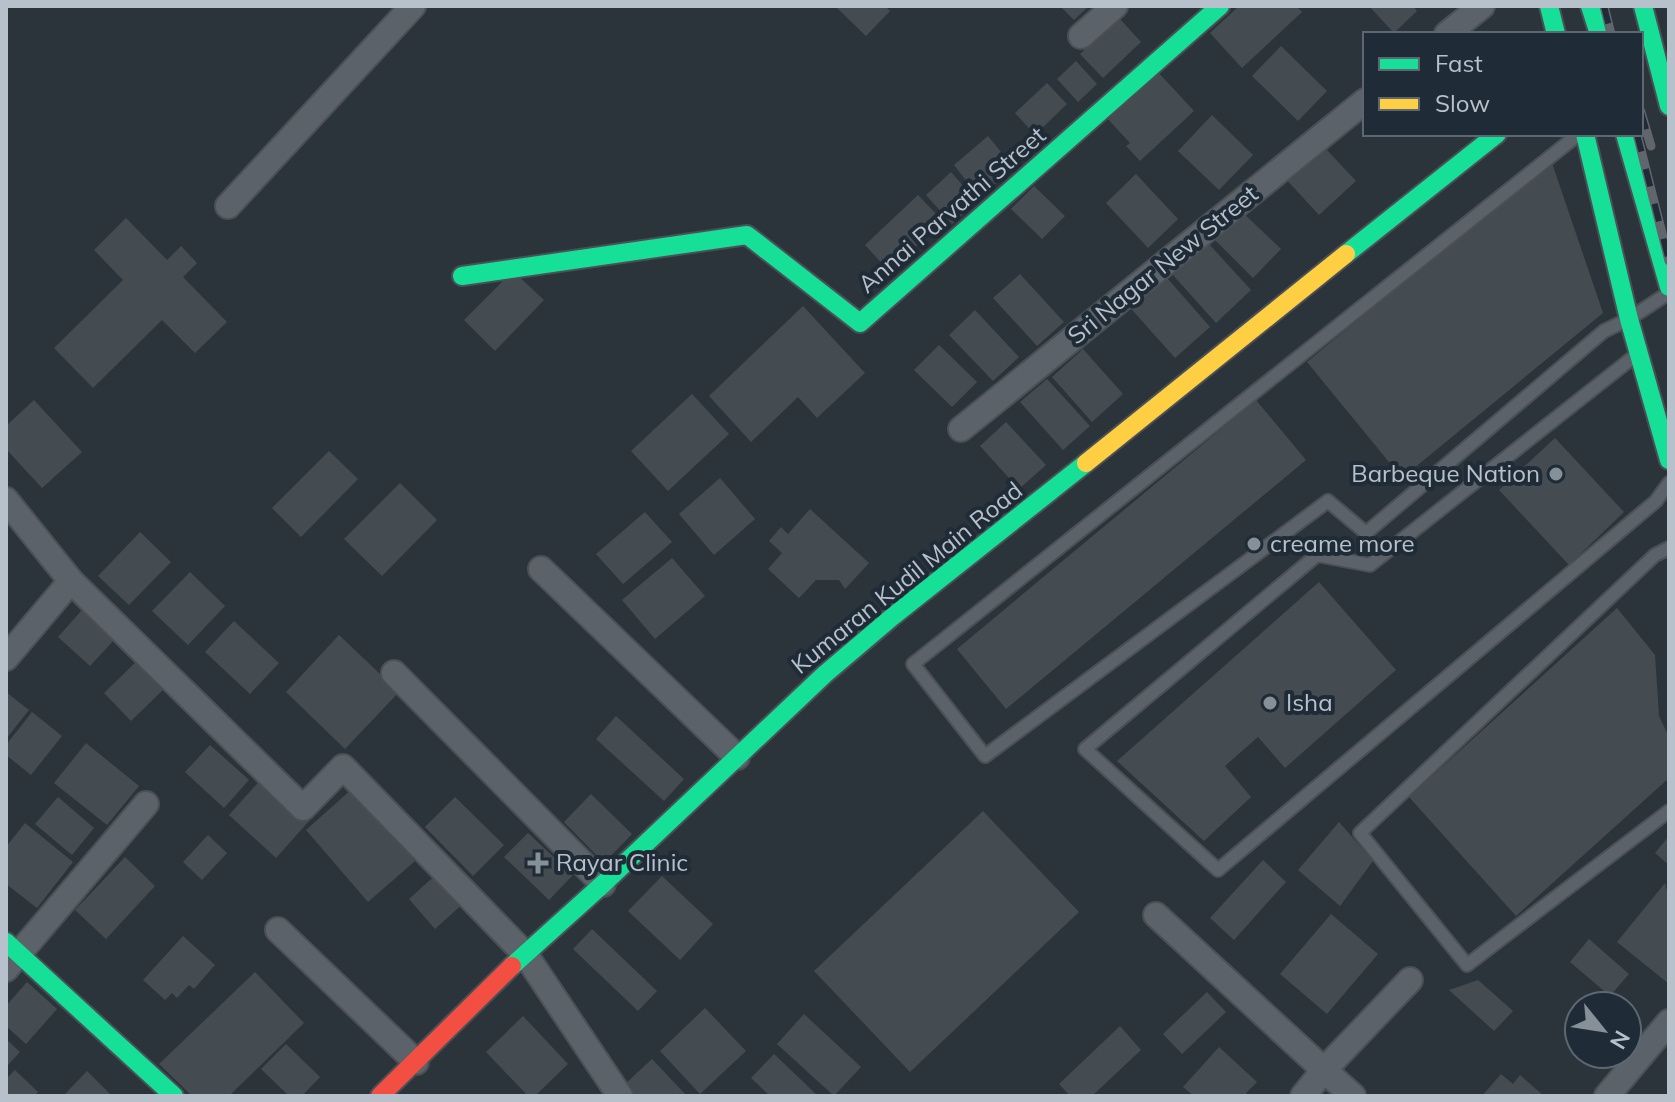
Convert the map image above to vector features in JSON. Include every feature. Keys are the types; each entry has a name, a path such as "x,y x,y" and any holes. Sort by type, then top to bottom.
{"street":[{"path":"228,206 413,6"},
{"path":"1081,36 1115,6"},
{"name":"Annai Parvathi Street","path":"462,276 747,235 860,323 1220,6"},
{"path":"1450,32 1482,6"},
{"path":"1549,6 1556,32"},
{"path":"1590,6 1598,32"},
{"path":"1643,6 1669,106"},
{"name":"Sri Nagar New Street","path":"961,429 1363,103"},
{"name":"Kumaran Kudil Main Road","path":"380,1096 525,954 825,674 892,617 1494,136"},
{"path":"1585,136 1629,319 1669,460"},
{"path":"1626,136 1669,287"},
{"path":"6,500 71,581 303,808 343,767 525,954 620,1096"},
{"path":"541,569 737,757"},
{"path":"6,658 71,581"},
{"path":"394,673 603,884"},
{"path":"146,804 10,955 174,1096"},
{"path":"1156,915 1353,1096"},
{"path":"278,930 416,1062"},
{"path":"1303,1096 1410,980"},
{"path":"1607,1096 1669,1022"}],"lane":[{"path":"1576,136 913,664 985,756 1328,501 1366,533 1604,331 1669,293"},
{"path":"1639,353 1370,565 1317,555 1085,749 1218,870 1656,501 1669,483"},
{"path":"1669,548 1655,555 1360,833 1467,965 1669,811"}],"building":[{"path":"835,6 885,6 890,11 866,36"},
{"path":"1060,6 1089,6 1074,20"},
{"path":"1239,6 1296,6 1302,12 1242,68 1210,33"},
{"path":"1369,6 1413,6 1417,11 1393,32"},
{"path":"1119,18 1141,42 1103,78 1080,54"},
{"path":"1281,46 1327,91 1298,121 1252,76"},
{"path":"1076,61 1097,84 1078,102 1057,79"},
{"path":"1157,71 1194,111 1140,161 1126,146 1130,143 1107,118"},
{"path":"1047,83 1067,104 1035,135 1015,113"},
{"path":"1212,115 1253,155 1219,190 1178,151"},
{"path":"988,136 1014,168 979,197 954,165"},
{"path":"1326,149 1356,181 1319,215 1283,176 1310,151 1317,158"},
{"path":"1551,160 1603,313 1402,478 1307,362"},
{"path":"951,172 977,202 952,224 926,195"},
{"path":"1136,174 1178,219 1148,248 1106,203"},
{"path":"1034,186 1065,216 1042,239 1011,209"},
{"path":"918,195 943,221 889,271 865,245"},
{"path":"1239,209 1281,249 1253,278 1212,237"},
{"path":"126,218 167,260 181,246 197,263 183,277 227,322 195,353 162,320 93,388 54,348 123,280 94,250"},
{"path":"1208,243 1251,290 1216,323 1173,275"},
{"path":"513,271 544,300 495,351 464,320"},
{"path":"1161,271 1210,327 1175,358 1126,303"},
{"path":"1020,274 1064,322 1037,346 993,298"},
{"path":"803,306 865,373 817,418 798,397 751,442 709,396"},
{"path":"975,310 1019,357 993,381 949,335"},
{"path":"939,345 977,382 952,407 914,370"},
{"path":"1083,349 1123,394 1092,422 1052,377"},
{"path":"1047,379 1090,426 1063,450 1020,402"},
{"path":"692,394 729,434 668,491 631,451"},
{"path":"34,400 82,452 42,488 6,449 6,426"},
{"path":"1256,400 1306,460 1006,709 957,649"},
{"path":"1006,422 1046,465 1019,489 980,446"},
{"path":"1555,438 1624,512 1569,565 1499,490"},
{"path":"329,451 358,479 301,537 272,508"},
{"path":"720,478 755,519 714,555 679,514"},
{"path":"400,483 437,520 382,576 344,539"},
{"path":"810,509 869,563 845,589 839,580 816,580 799,598 768,569 782,553 769,541 781,527 788,534"},
{"path":"645,512 672,542 623,584 596,554"},
{"path":"140,532 171,562 129,605 98,576"},
{"path":"672,558 705,596 655,639 622,600"},
{"path":"190,572 225,606 188,645 152,611"},
{"name":"Isha","path":"1319,582 1396,670 1285,768 1258,737 1225,766 1251,797 1204,841 1117,761"},
{"path":"1617,608 1655,655 1659,716 1669,737 1669,778 1516,916 1409,797"},
{"path":"82,610 114,640 90,666 58,637"},
{"path":"234,621 279,663 250,694 205,652"},
{"path":"339,635 399,692 345,749 286,692"},
{"path":"139,659 166,687 131,721 104,693"},
{"path":"6,692 29,710 6,739"},
{"path":"32,712 62,736 31,775 6,755 6,745"},
{"path":"616,716 684,779 664,801 596,739"},
{"path":"86,743 139,786 107,825 54,783"},
{"path":"210,745 249,780 224,808 185,772"},
{"path":"263,777 310,820 276,858 229,815"},
{"path":"352,789 415,861 368,902 306,830"},
{"path":"591,794 632,834 604,863 564,822"},
{"path":"58,797 94,828 72,855 35,824"},
{"path":"455,797 504,845 473,876 425,827"},
{"path":"983,811 1079,912 910,1072 814,971"},
{"path":"1339,822 1373,861 1340,906 1298,870"},
{"path":"25,823 73,862 37,908 6,884 6,847"},
{"path":"528,833 573,875 549,900 504,857"},
{"path":"208,835 227,853 202,880 183,862"},
{"path":"1669,836 1669,865 1655,853"},
{"path":"125,857 155,886 106,939 75,910"},
{"path":"1263,860 1286,882 1234,940 1210,918"},
{"path":"439,872 465,902 435,929 409,899"},
{"path":"662,876 713,924 680,960 628,911"},
{"path":"1665,883 1669,898 1669,984 1617,942"},
{"path":"1331,914 1378,954 1327,1014 1280,974"},
{"path":"592,929 657,991 638,1011 573,949"},
{"path":"183,936 215,965 194,989 189,985 177,998 172,993 165,1000 143,980"},
{"path":"1589,939 1629,974 1615,990 1603,990 1570,962"},
{"path":"255,972 304,1023 229,1096 192,1096 159,1064"},
{"path":"1478,980 1513,1011 1494,1031 1449,990"},
{"path":"27,982 57,1009 26,1044 6,1026 6,1006"},
{"path":"1207,992 1226,1012 1182,1054 1163,1034"},
{"path":"705,1008 746,1051 700,1094 660,1051"},
{"path":"804,1014 861,1067 834,1096 777,1044"},
{"path":"523,1016 568,1064 535,1096 528,1096 486,1052"},
{"path":"1120,1026 1141,1050 1092,1096 1070,1096 1059,1084"},
{"path":"6,1039 20,1052 6,1067"},
{"path":"286,1044 320,1077 302,1096 289,1096 261,1069"},
{"path":"1219,1047 1257,1082 1246,1093 1250,1096 1194,1096 1183,1087"},
{"path":"774,1054 818,1096 770,1096 751,1078"},
{"path":"652,1059 687,1096 635,1096 624,1085"},
{"path":"15,1070 38,1092 34,1096 6,1096 6,1079"},
{"path":"87,1071 112,1096 63,1096"},
{"path":"1501,1074 1513,1084 1520,1075 1544,1096 1482,1096"}],"railway":[{"path":"1604,6 1610,32"},
{"path":"1643,119 1651,146"},
{"path":"1638,136 1669,261"}],"traffic: fast":[{"path":"462,276 747,235 860,323 1220,6"},
{"path":"1549,6 1556,32"},
{"path":"1590,6 1598,32"},
{"path":"1643,6 1669,106"},
{"path":"1346,254 1494,136"},
{"path":"1585,136 1629,319 1669,460"},
{"path":"1626,136 1669,287"},
{"path":"512,966 825,674 1086,463"},
{"path":"6,942 174,1096"}],"traffic: slow":[{"path":"1086,463 1346,254"}],"traffic: jam":[{"path":"380,1096 512,966"}],"place":[{"name":"Barbeque Nation","path":"1556,474"},
{"name":"creame more","path":"1254,544"},
{"name":"Isha","path":"1270,703"},
{"name":"Rayar Clinic","path":"538,863"}]}
